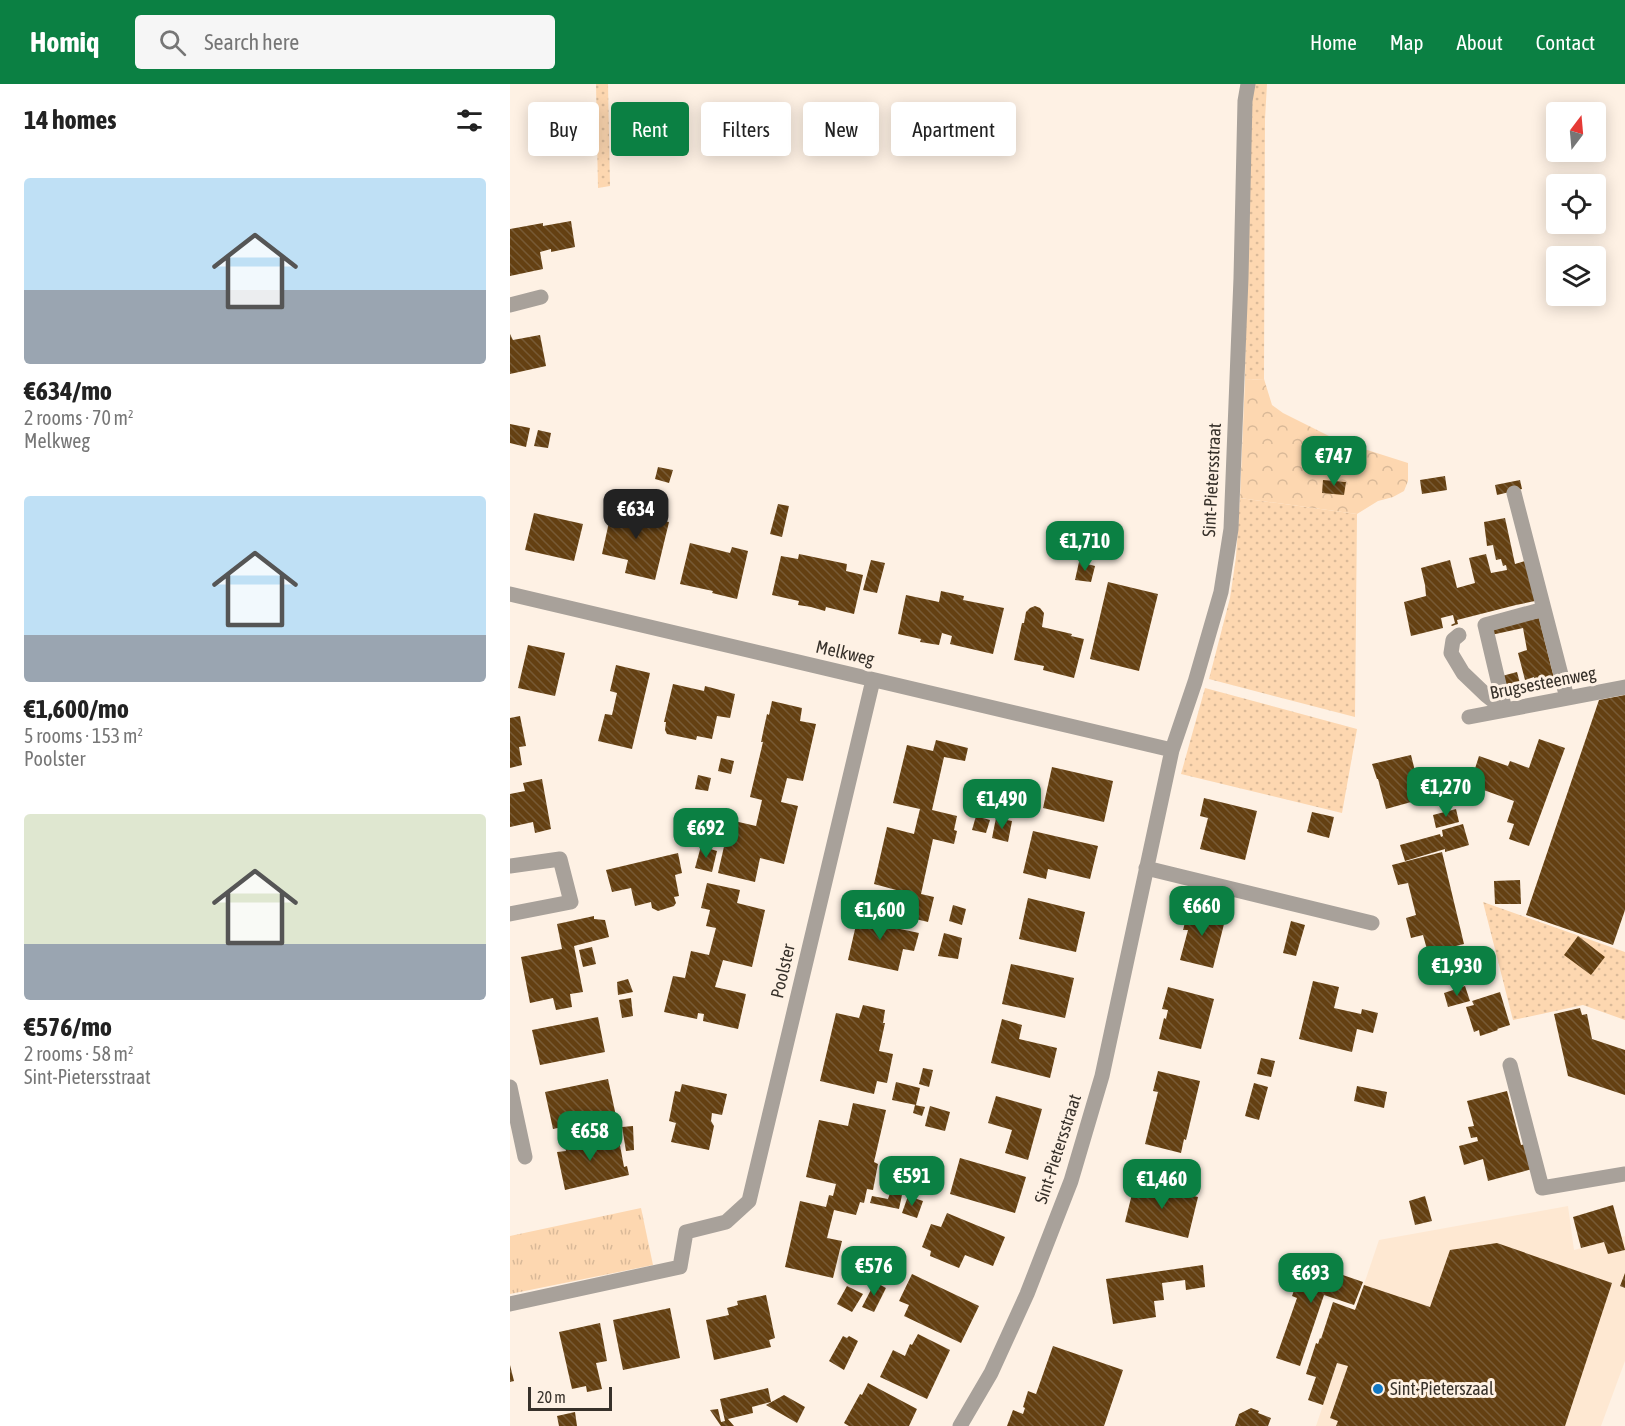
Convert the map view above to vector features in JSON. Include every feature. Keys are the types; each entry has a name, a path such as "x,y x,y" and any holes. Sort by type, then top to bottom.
{"street":[{"name":"Sint-Pietersstraat","path":"960,1426 991,1373 1027,1294 1071,1181 1102,1076 1172,750 1195,682 1221,592 1231,529 1245,101 1248,84"},
{"path":"510,305 541,297"},
{"path":"1514,493 1567,698"},
{"name":"Melkweg","path":"510,594 1172,750"},
{"path":"1505,710 1485,625 1544,609"},
{"path":"1459,635 1453,640 1451,653 1463,673 1505,710"},
{"name":"Poolster","path":"510,1304 680,1267 686,1232 726,1222 749,1201 873,680"},
{"name":"Brugsesteenweg","path":"1469,717 1625,687"},
{"path":"510,866 560,859 571,902 510,914"},
{"path":"1146,868 1372,923"},
{"path":"1510,1065 1542,1188 1625,1174"},
{"path":"510,1087 525,1157"}],"shaded area":[{"path":"1568,1206 1574,1250 1625,1236 1625,1361 1601,1426 1316,1426 1379,1240"}],"green space":[{"path":"596,84 608,84 610,186 598,188 599,102 596,102"},
{"path":"1253,84 1267,84 1264,379 1245,380 1249,120"},
{"path":"1264,379 1272,405 1283,413 1339,441 1408,463 1408,481 1404,491 1378,501 1357,514 1240,498 1245,380"},
{"path":"1240,498 1357,514 1355,717 1209,679 1230,598 1236,557"},
{"path":"1205,688 1357,729 1342,813 1181,774"},
{"path":"1483,902 1625,952 1625,1020 1583,1005 1513,1020"},
{"path":"641,1208 653,1265 510,1294 510,1236"}],"building":[{"path":"571,221 575,247 540,252 543,269 510,276 510,229"},
{"path":"510,334 513,340 540,335 546,366 510,374"},
{"path":"510,424 530,428 526,447 510,443"},
{"path":"538,430 551,433 548,448 534,446"},
{"path":"658,467 673,470 669,483 655,479"},
{"path":"1445,476 1447,490 1422,494 1420,480"},
{"path":"1323,480 1346,482 1344,495 1322,493"},
{"path":"1520,480 1522,489 1497,495 1495,485"},
{"path":"613,504 647,511 646,517 669,522 655,580 625,573 628,560 602,554"},
{"path":"778,504 789,506 782,537 770,534"},
{"path":"534,513 583,524 574,561 525,550"},
{"path":"1505,518 1515,564 1525,561 1535,601 1457,620 1458,624 1452,626 1455,623 1453,615 1441,618 1443,628 1411,636 1404,602 1426,596 1421,568 1450,560 1457,588 1475,583 1469,558 1486,554 1491,573 1507,570 1501,559 1496,560 1493,545 1487,546 1484,522"},
{"path":"690,543 730,553 732,547 748,551 737,599 680,584"},
{"path":"799,554 847,564 846,571 863,575 854,614 826,607 825,611 798,605 799,601 772,595 781,556 798,559"},
{"path":"871,560 885,563 877,593 863,590"},
{"path":"1079,562 1095,566 1091,582 1075,580"},
{"path":"1108,582 1158,594 1139,671 1090,659"},
{"path":"941,591 964,596 963,600 1004,608 993,654 950,644 952,636 942,633 939,645 920,642 921,639 898,634 906,595 939,602"},
{"path":"1035,606 1044,613 1042,627 1084,639 1074,678 1043,670 1044,666 1014,660 1026,612"},
{"path":"1539,618 1556,686 1537,690 1534,677 1525,680 1518,653 1527,650 1523,628 1491,635 1490,629"},
{"path":"528,645 565,653 555,696 518,688"},
{"path":"616,665 650,673 632,749 598,741 605,714 612,715 617,693 610,691"},
{"path":"1517,672 1522,691 1507,696 1502,676"},
{"path":"673,684 704,691 705,686 735,694 730,718 717,716 712,739 697,736 696,740 667,734 666,722 664,722"},
{"path":"1625,695 1625,910 1613,945 1526,915 1599,700"},
{"path":"772,701 802,708 800,721 816,724 803,781 787,778 781,802 798,806 784,864 760,858 755,882 718,873 730,820 756,826 762,800 750,797 767,714 769,715"},
{"path":"520,716 526,746 519,747 522,765 510,768 510,718"},
{"path":"1539,739 1565,748 1529,846 1509,839 1514,824 1507,822 1514,801 1467,784 1470,777 1472,778 1479,756 1508,766 1510,761 1529,768"},
{"path":"936,740 968,748 965,761 944,757 932,810 957,816 954,830 957,831 954,844 933,839 921,894 934,897 928,922 895,914 900,891 874,884 887,827 914,834 920,809 893,803 907,745 933,751"},
{"path":"1411,755 1422,799 1386,809 1372,764"},
{"path":"721,758 734,761 731,774 718,771"},
{"path":"1052,767 1113,781 1104,822 1043,808"},
{"path":"698,775 711,778 708,791 695,789"},
{"path":"542,779 551,829 535,833 533,822 510,827 510,794 525,791 523,783"},
{"path":"1204,798 1257,811 1245,860 1200,849 1208,818 1200,816"},
{"path":"1456,809 1459,822 1436,828 1433,815"},
{"path":"1312,812 1334,817 1329,838 1307,832"},
{"path":"976,816 990,820 986,833 972,830"},
{"path":"996,818 1012,821 1008,842 992,838"},
{"path":"1463,824 1469,845 1445,852 1445,849 1405,861 1400,845 1440,834 1441,837 1443,836 1442,830"},
{"path":"1033,831 1098,846 1090,879 1048,869 1046,879 1023,873"},
{"path":"701,846 717,851 712,872 695,868"},
{"path":"1442,852 1464,944 1428,953 1423,935 1411,938 1406,918 1416,915 1408,883 1398,885 1392,865"},
{"path":"678,853 682,873 675,875 679,896 674,897 676,903 674,906 658,911 652,908 651,902 635,906 631,888 612,892 606,870"},
{"path":"1520,880 1521,904 1495,904 1494,881"},
{"path":"707,883 740,890 737,903 765,910 752,967 723,960 715,987 746,994 738,1029 703,1021 704,1014 698,1013 697,1019 664,1012 673,976 685,978 691,951 709,955 716,928 706,926 710,910 701,908"},
{"path":"1028,898 1085,912 1076,952 1019,939"},
{"path":"953,905 966,909 962,925 949,921"},
{"path":"860,907 889,914 886,926 919,933 914,951 903,949 898,971 848,960"},
{"path":"1189,907 1226,916 1213,968 1180,960 1188,930 1183,930"},
{"path":"594,916 594,919 605,920 609,937 574,946 583,992 570,994 572,1007 556,1010 553,998 530,1003 521,957 562,949 557,924"},
{"path":"1291,921 1305,925 1296,956 1283,953"},
{"path":"944,933 962,938 958,959 938,956"},
{"path":"1578,936 1605,957 1591,975 1564,955"},
{"path":"592,947 596,964 583,967 579,950"},
{"path":"1011,964 1074,978 1065,1018 1002,1004"},
{"path":"628,979 633,992 618,995 617,982"},
{"path":"1313,981 1339,987 1334,1008 1361,1014 1362,1009 1378,1013 1373,1033 1357,1029 1352,1052 1299,1039"},
{"path":"1465,986 1470,1001 1448,1007 1444,993"},
{"path":"1168,987 1214,999 1201,1049 1159,1039 1168,1010 1162,1009"},
{"path":"1500,992 1510,1025 1480,1036 1479,1030 1474,1032 1466,1007 1474,1005 1472,1001"},
{"path":"631,998 633,1016 622,1018 619,1000"},
{"path":"863,1005 885,1010 883,1023 885,1023 879,1051 893,1054 887,1083 877,1081 874,1094 820,1081 836,1013 859,1018"},
{"path":"1580,1008 1582,1015 1587,1014 1592,1039 1625,1050 1625,1095 1568,1076 1554,1014"},
{"path":"598,1017 605,1052 540,1065 532,1030"},
{"path":"1002,1019 1022,1025 1019,1039 1057,1048 1050,1078 991,1063"},
{"path":"1261,1058 1275,1061 1271,1077 1257,1074"},
{"path":"923,1068 933,1070 929,1087 919,1084"},
{"path":"1158,1071 1200,1081 1181,1153 1145,1144 1158,1092 1153,1091"},
{"path":"608,1079 616,1116 553,1129 545,1092"},
{"path":"896,1082 920,1088 916,1105 892,1100"},
{"path":"1254,1083 1268,1087 1259,1120 1245,1116"},
{"path":"682,1084 727,1094 722,1115 712,1113 711,1121 714,1126 709,1150 671,1142 676,1123 669,1121 675,1091 680,1092"},
{"path":"1357,1086 1387,1092 1384,1108 1354,1101"},
{"path":"1507,1091 1521,1145 1526,1144 1532,1169 1488,1181 1483,1159 1464,1165 1459,1146 1478,1141 1477,1137 1471,1138 1468,1127 1474,1126 1467,1101"},
{"path":"996,1096 1042,1109 1028,1160 1005,1153 1012,1130 988,1123"},
{"path":"853,1103 886,1110 874,1162 878,1164 873,1190 867,1189 864,1203 860,1202 856,1215 834,1210 827,1238 842,1241 833,1278 785,1267 800,1201 826,1207 829,1195 833,1196 836,1184 806,1177 819,1120 848,1126"},
{"path":"915,1105 925,1107 922,1116 913,1113"},
{"path":"930,1106 950,1112 945,1131 925,1126"},
{"path":"633,1126 634,1150 626,1151 622,1127"},
{"path":"591,1133 594,1145 619,1140 624,1167 627,1166 629,1175 565,1190 557,1152 566,1151 563,1139"},
{"path":"960,1158 1026,1177 1015,1213 950,1194"},
{"path":"917,1165 928,1169 923,1186 911,1183"},
{"path":"1135,1182 1198,1197 1188,1238 1125,1222"},
{"path":"890,1193 902,1195 899,1209 870,1203 872,1196 888,1199"},
{"path":"908,1196 923,1201 917,1218 902,1213"},
{"path":"1425,1196 1432,1221 1415,1225 1409,1201"},
{"path":"1613,1205 1625,1250 1608,1254 1604,1242 1581,1248 1573,1217"},
{"path":"947,1213 1005,1237 993,1266 965,1255 959,1268 930,1256 931,1251 922,1247 931,1224 941,1227"},
{"path":"1497,1243 1612,1283 1565,1426 1336,1426 1338,1421 1330,1418 1348,1366 1337,1363 1323,1405 1308,1400 1316,1377 1306,1374 1333,1302 1355,1310 1364,1285 1430,1307 1450,1250"},
{"path":"1291,1257 1363,1282 1354,1305 1324,1295 1300,1366 1276,1358 1297,1298 1292,1296 1296,1285 1283,1280"},
{"path":"1203,1265 1205,1287 1186,1290 1185,1280 1162,1283 1164,1300 1154,1301 1156,1317 1113,1324 1106,1279"},
{"path":"1625,1273 1625,1288 1620,1286"},
{"path":"912,1274 979,1306 961,1343 904,1316 909,1305 899,1301"},
{"path":"875,1282 886,1288 874,1312 862,1307"},
{"path":"847,1286 863,1294 852,1312 837,1304"},
{"path":"766,1295 775,1338 769,1340 771,1347 714,1360 706,1320 729,1315 727,1308 738,1305 737,1301"},
{"path":"670,1308 680,1358 623,1370 613,1320"},
{"path":"600,1323 607,1361 596,1363 602,1389 587,1392 586,1386 572,1389 559,1332"},
{"path":"918,1334 950,1350 927,1399 880,1377 893,1350 905,1356 910,1344 912,1345"},
{"path":"843,1336 847,1338 849,1336 858,1341 844,1370 829,1361"},
{"path":"1053,1346 1123,1370 1104,1426 1007,1426 1013,1410 1023,1414 1028,1391 1036,1394"},
{"path":"510,1365 514,1381 510,1382"},
{"path":"868,1383 917,1409 909,1426 849,1426 844,1423"},
{"path":"768,1388 771,1402 752,1407 753,1413 728,1419 734,1426 721,1426 710,1410 718,1409 721,1422 725,1421 720,1399"},
{"path":"784,1395 805,1407 797,1423 766,1405"},
{"path":"1251,1408 1271,1418 1268,1426 1235,1426 1239,1414"},
{"path":"575,1412 577,1426 559,1426 557,1416"}],"place":[{"name":"Sint-Pieterszaal","path":"1378,1389"}]}
